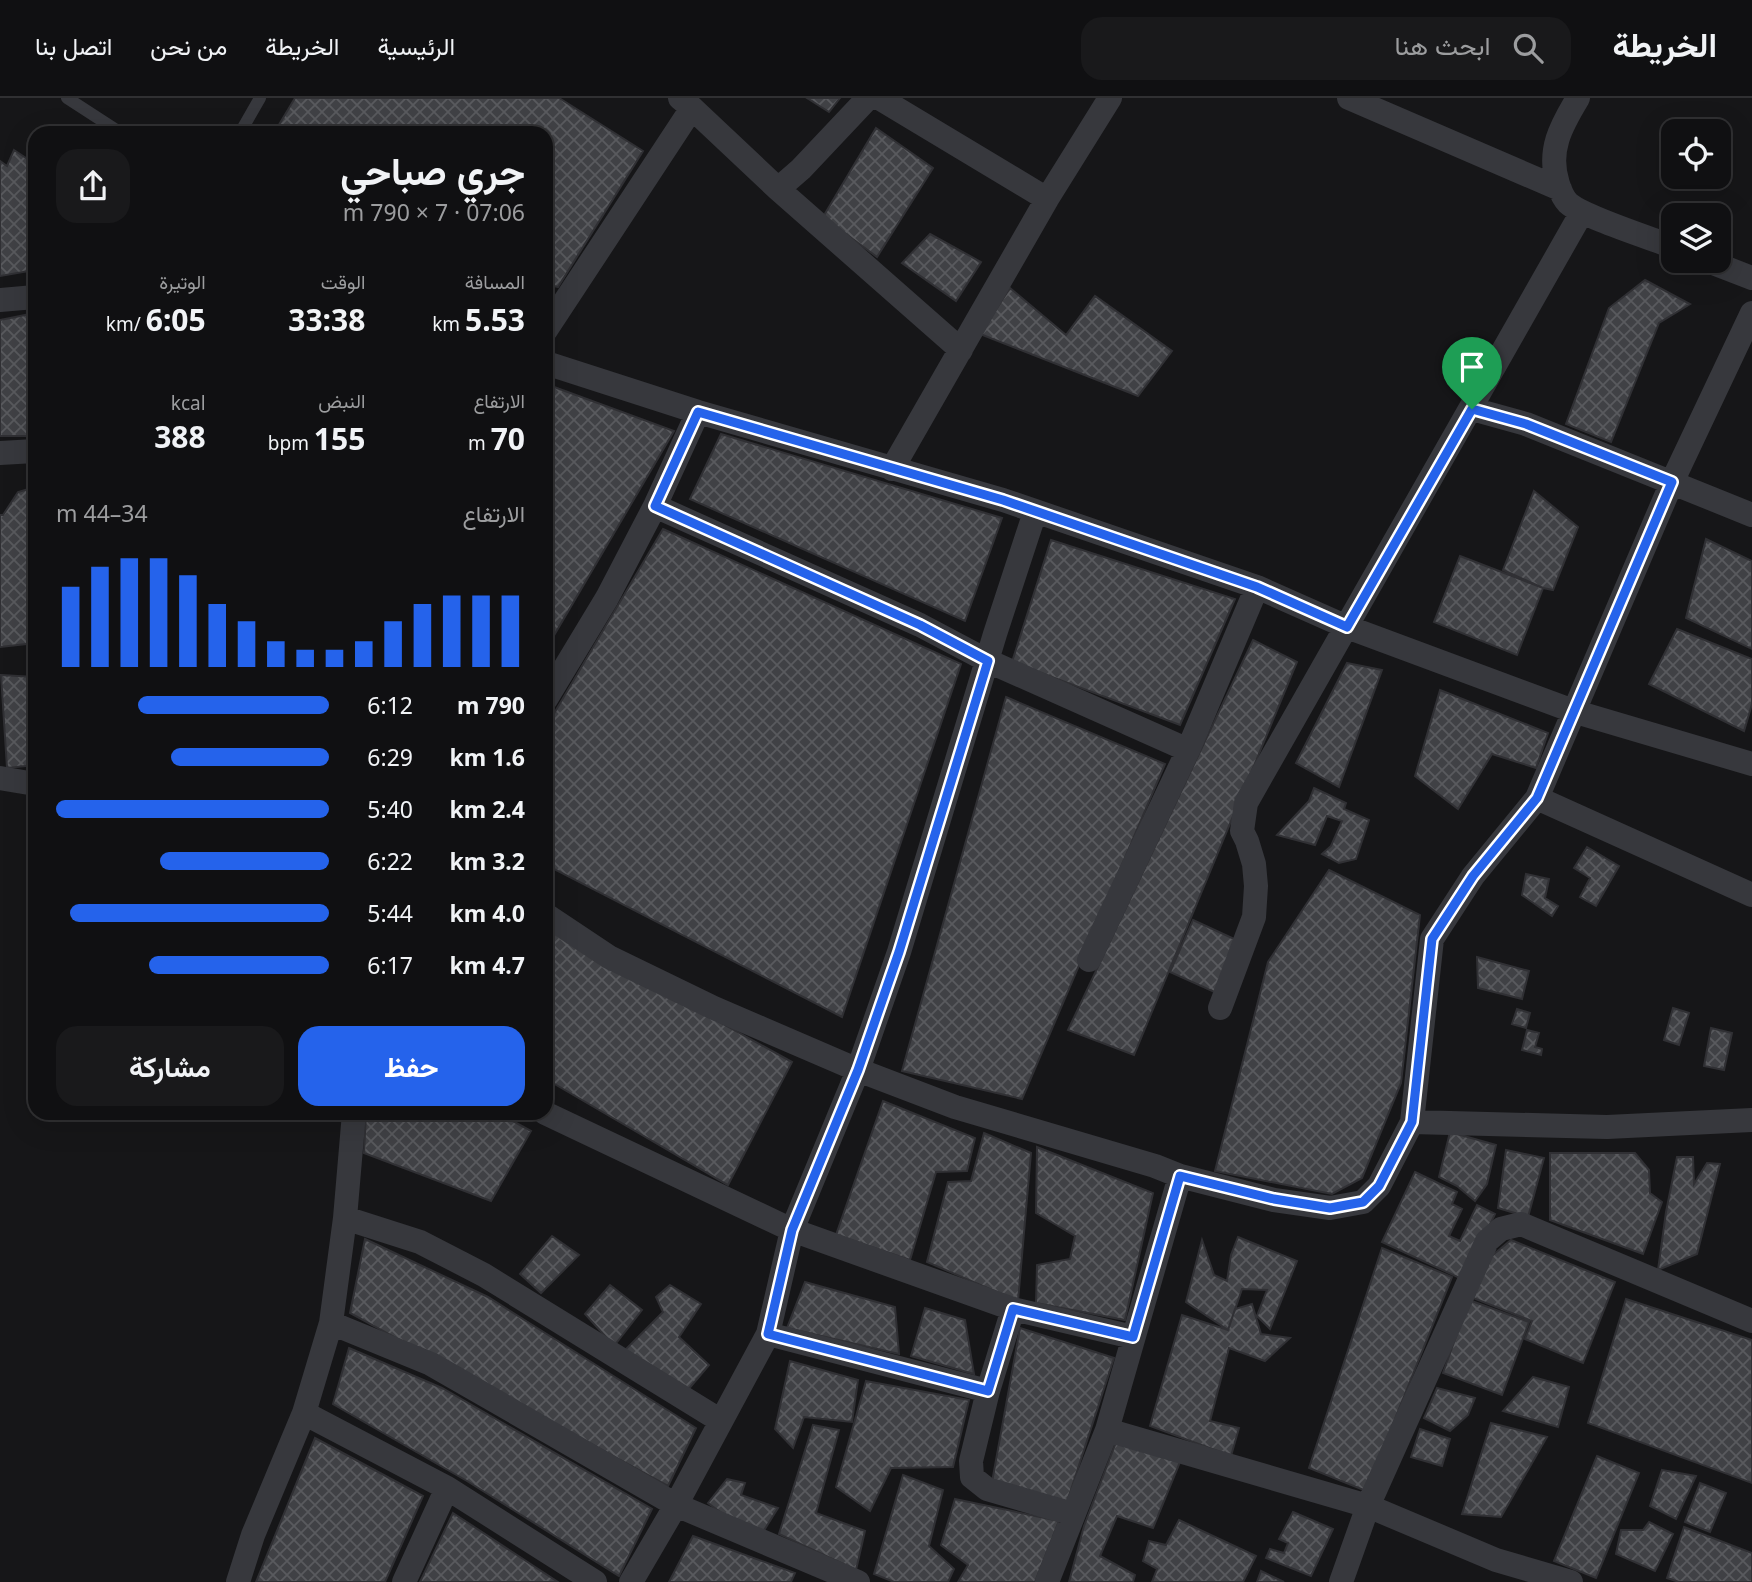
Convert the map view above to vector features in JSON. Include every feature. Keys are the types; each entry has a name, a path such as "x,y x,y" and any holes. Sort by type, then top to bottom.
{"street":[{"path":"778,189 801,169 868,98"},
{"path":"879,98 1047,199"},
{"path":"892,469 1047,199 1110,98"},
{"path":"1349,98 1560,189"},
{"path":"1578,98 1560,128 1553,159 1560,189 1567,202 1582,212 1661,242"},
{"path":"553,319 686,103 778,189 961,350"},
{"path":"1220,1007 1254,917 1254,864 1248,841 1242,831 1246,803 1582,212"},
{"path":"1731,270 1752,278"},
{"path":"0,300 28,298"},
{"path":"553,920 609,957 714,1008 858,1070 955,1107 1155,1166 1180,1176 1285,1201 1330,1208 1363,1202 1379,1186 1412,1122 1432,939 1473,876 1537,798 1672,482 1752,313"},
{"path":"553,365 698,412 1003,500 1257,587 1347,627 1576,712 1752,764"},
{"path":"1472,409 1526,424 1752,515"},
{"path":"553,687 607,598 655,506 698,412"},
{"path":"0,453 28,451"},
{"path":"655,506 920,625 988,661 1188,750"},
{"path":"631,1582 676,1505 768,1334 792,1230 858,1070 899,952 1035,512"},
{"path":"1089,960 1188,750 1257,587"},
{"path":"0,778 28,783"},
{"path":"1537,798 1752,895"},
{"path":"553,1117 792,1230 1013,1309 1133,1337"},
{"path":"239,1582 253,1535 304,1413 331,1323 345,1218 353,1120"},
{"path":"1412,1122 1607,1128 1752,1120"},
{"path":"1047,1582 1107,1430 1180,1176"},
{"path":"345,1218 419,1242 484,1275 721,1421"},
{"path":"1341,1582 1368,1507 1487,1241 1501,1230 1521,1224 1752,1320"},
{"path":"1013,1309 988,1391 971,1461 972,1477 987,1489 1073,1514"},
{"path":"331,1323 431,1364 676,1505 858,1582"},
{"path":"768,1334 988,1391"},
{"path":"304,1413 447,1488 595,1582"},
{"path":"1107,1430 1368,1507 1496,1560 1571,1582"},
{"path":"404,1582 447,1488"}],"lane":[{"path":"67,98 110,126"},
{"path":"244,126 260,98"}],"building":[{"path":"295,98 559,98 643,151 558,287 553,286 553,126 278,126"},
{"path":"807,98 840,98 829,112"},
{"path":"876,128 933,168 877,257 823,217"},
{"path":"14,150 28,159 28,271 0,276 0,161 7,166"},
{"path":"930,234 981,262 956,301 902,263"},
{"path":"1645,280 1690,304 1659,323 1611,442 1566,424 1609,308"},
{"path":"1010,288 1066,335 1095,296 1172,351 1138,396 980,334"},
{"path":"28,314 28,436 0,436 0,320"},
{"path":"553,387 674,431 553,637"},
{"path":"721,434 1002,518 965,621 690,499"},
{"path":"28,489 28,644 0,647 0,515 3,515 18,492"},
{"path":"1534,491 1578,527 1553,590 1503,570"},
{"path":"663,529 961,664 842,1017 553,869 553,715"},
{"path":"1706,539 1752,561 1752,649 1686,618"},
{"path":"1051,540 1235,599 1180,725 1012,662"},
{"path":"1460,556 1543,588 1517,655 1434,622"},
{"path":"1677,629 1752,659 1752,704 1744,731 1649,684"},
{"path":"1253,640 1297,662 1134,1055 1068,1030"},
{"path":"1347,663 1382,670 1339,787 1296,763"},
{"path":"1,675 28,677 28,766 7,768"},
{"path":"1440,690 1548,733 1536,768 1492,754 1458,809 1415,776"},
{"path":"1006,697 1165,764 1022,1099 902,1071"},
{"path":"1314,788 1346,803 1344,809 1369,820 1356,859 1339,863 1322,854 1331,846 1342,821 1327,816 1315,845 1277,835 1309,801"},
{"path":"1587,847 1619,866 1596,906 1580,897 1590,878 1574,868"},
{"path":"1329,870 1420,915 1401,1083 1362,1178 1332,1194 1215,1171 1268,962"},
{"path":"1526,874 1549,879 1545,898 1558,906 1552,916 1522,895"},
{"path":"1193,920 1243,943 1221,995 1170,972"},
{"path":"553,930 792,1062 728,1185 553,1083"},
{"path":"1477,957 1529,971 1522,999 1478,988"},
{"path":"1673,1008 1689,1013 1679,1045 1664,1040"},
{"path":"1517,1009 1530,1013 1526,1028 1512,1024"},
{"path":"1711,1028 1732,1033 1724,1070 1704,1066"},
{"path":"1527,1030 1539,1033 1535,1047 1542,1049 1541,1055 1522,1050"},
{"path":"883,1101 975,1138 967,1171 936,1172 910,1260 836,1235"},
{"path":"366,1120 511,1120 531,1131 491,1201 364,1153"},
{"path":"1450,1132 1496,1145 1487,1184 1475,1201 1457,1186 1439,1177"},
{"path":"984,1133 1031,1153 1018,1301 927,1262 948,1182 971,1181"},
{"path":"1037,1147 1153,1193 1125,1320 1036,1303 1037,1265 1070,1259 1075,1236 1036,1213"},
{"path":"1506,1150 1544,1158 1528,1217 1498,1208"},
{"path":"1550,1153 1635,1153 1649,1170 1650,1193 1662,1202 1643,1254 1550,1220"},
{"path":"1677,1157 1693,1157 1694,1184 1707,1163 1720,1164 1697,1254 1658,1270 1666,1212"},
{"path":"1415,1172 1457,1192 1452,1204 1462,1209 1449,1236 1460,1241 1477,1205 1495,1214 1464,1280 1382,1242"},
{"path":"552,1236 579,1255 541,1293 520,1274"},
{"path":"1238,1237 1297,1261 1270,1329 1257,1316 1267,1290 1242,1289 1228,1330 1186,1302 1202,1240 1214,1275 1227,1281 1231,1255"},
{"path":"365,1239 488,1297 696,1428 668,1486 350,1313"},
{"path":"1511,1240 1615,1282 1583,1363 1525,1339 1532,1321 1473,1298 1488,1259"},
{"path":"1382,1248 1452,1277 1366,1491 1309,1468"},
{"path":"805,1282 895,1307 899,1354 787,1328"},
{"path":"610,1285 642,1310 614,1346 585,1314"},
{"path":"670,1285 701,1304 679,1337 709,1365 682,1397 618,1357 663,1312 656,1297"},
{"path":"1626,1299 1752,1340 1752,1483 1588,1423"},
{"path":"1469,1300 1529,1322 1502,1395 1443,1373"},
{"path":"1252,1304 1261,1334 1290,1338 1265,1361 1229,1348 1210,1421 1239,1428 1231,1456 1150,1426 1182,1315 1228,1330 1235,1309"},
{"path":"925,1308 965,1320 974,1374 911,1356"},
{"path":"1020,1328 1114,1358 1067,1502 992,1482"},
{"path":"349,1348 442,1388 652,1509 619,1576 467,1481 333,1404"},
{"path":"790,1361 858,1380 852,1422 804,1417 793,1448 775,1429"},
{"path":"1533,1377 1569,1387 1558,1427 1503,1411"},
{"path":"866,1381 969,1400 953,1467 891,1468 870,1511 836,1487"},
{"path":"1437,1388 1475,1398 1468,1415 1450,1431 1424,1418"},
{"path":"1491,1423 1547,1437 1501,1517 1462,1514"},
{"path":"813,1425 839,1430 816,1513 865,1531 856,1570 779,1534"},
{"path":"1420,1429 1450,1439 1442,1466 1411,1457"},
{"path":"1118,1437 1180,1462 1153,1528 1117,1516 1100,1556 1135,1575 1133,1582 1069,1582 1084,1526"},
{"path":"315,1438 423,1496 385,1582 256,1582"},
{"path":"1597,1456 1639,1473 1596,1578 1554,1561"},
{"path":"1662,1470 1696,1476 1676,1519 1650,1506"},
{"path":"903,1475 943,1490 929,1546 954,1569 948,1582 894,1582 874,1574"},
{"path":"727,1479 745,1483 741,1495 778,1508 758,1540 708,1503"},
{"path":"1700,1483 1726,1493 1710,1532 1685,1522"},
{"path":"955,1499 1059,1521 1035,1582 958,1582 968,1565 941,1545"},
{"path":"1293,1512 1333,1529 1311,1576 1266,1558 1270,1549 1284,1553 1288,1543 1279,1539"},
{"path":"453,1513 558,1582 420,1582"},
{"path":"1179,1520 1256,1556 1243,1582 1152,1582 1157,1569 1143,1561 1149,1541 1166,1545"},
{"path":"1649,1522 1673,1534 1655,1571 1616,1554 1621,1530 1643,1530"},
{"path":"1684,1527 1752,1553 1752,1582 1679,1582 1667,1578"},
{"path":"693,1536 795,1573 791,1582 669,1582"},
{"path":"1261,1571 1284,1582 1257,1582"}],"route":[{"path":"1472,409 1526,424 1672,482 1537,798 1473,876 1432,939 1412,1122 1379,1186 1363,1202 1330,1208 1274,1199 1180,1176 1133,1337 1013,1309 988,1391 768,1334 792,1230 858,1070 899,952 988,661 920,625 655,506 698,412 1003,500 1257,587 1347,627 1472,409"}]}
